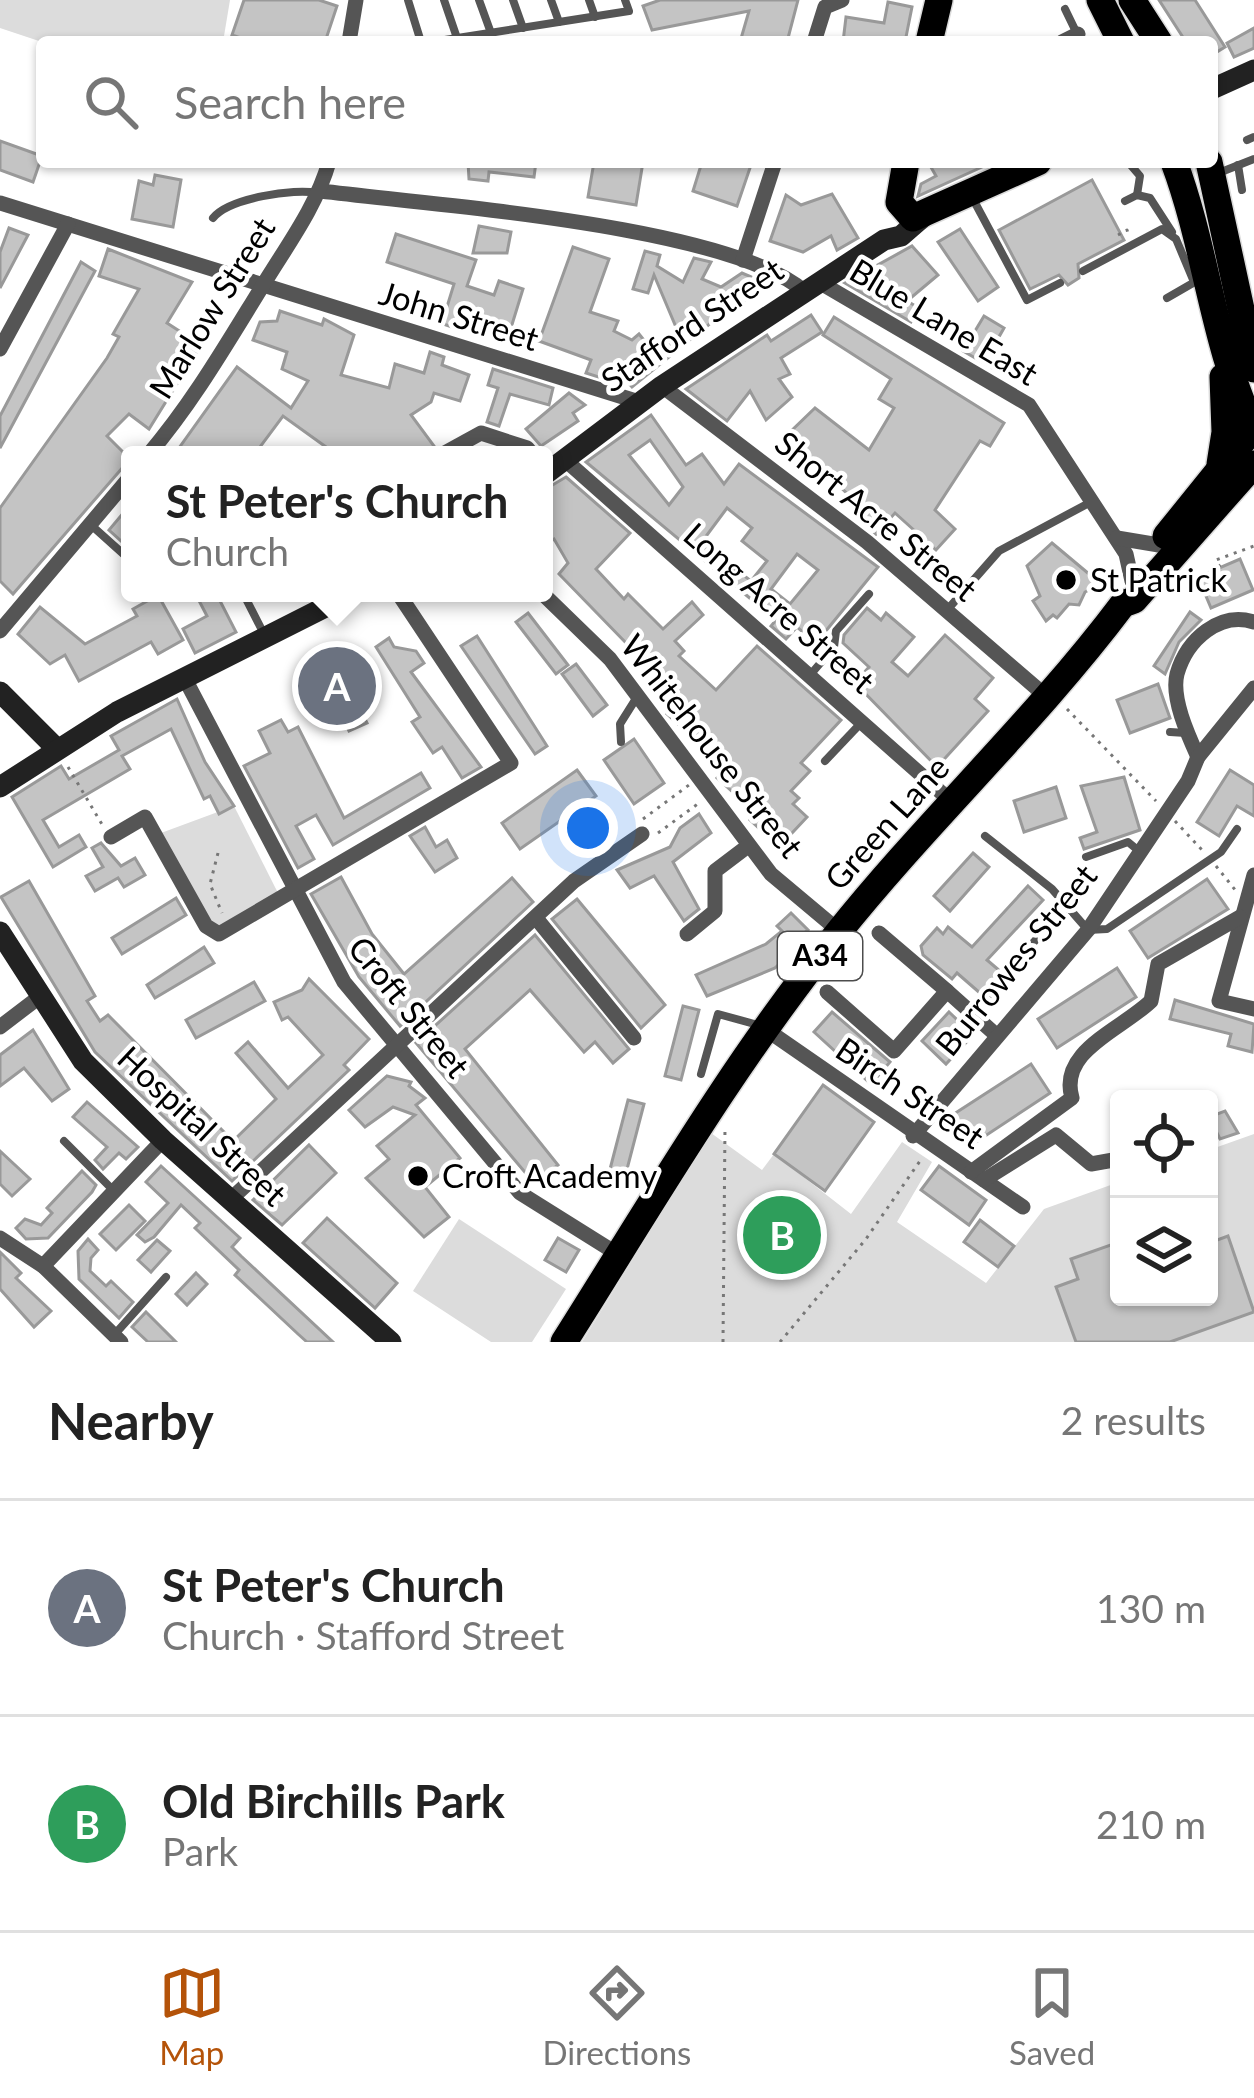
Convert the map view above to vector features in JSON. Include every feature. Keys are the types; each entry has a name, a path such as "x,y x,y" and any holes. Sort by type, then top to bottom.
{"highway":[{"path":"931,36 940,0"},
{"path":"1100,0 1118,36"},
{"path":"1119,0 1137,36"},
{"path":"1132,0 1155,36"},
{"path":"907,168 912,212 969,193 1004,169"},
{"path":"1158,168 1202,284 1254,369"},
{"path":"1175,168 1189,242"},
{"path":"1213,168 1234,334 1233,384 1254,428"},
{"path":"1234,334 1221,482 1254,493"},
{"name":"Green Lane","path":"1127,592 1134,600 1221,482 1254,428"},
{"name":"Green Lane","path":"564,1342 710,1103 839,931 1050,696 1159,544 1221,482 1254,464"}],"main road":[{"path":"1218,86 1254,70"},
{"name":"Stafford Street","path":"553,461 884,240 912,212"},
{"path":"0,787 56,748 184,677 335,602"},
{"path":"0,692 56,748"},
{"name":"Hospital Street","path":"0,932 38,998 83,1061 163,1140 391,1342"}],"street":[{"path":"350,36 356,0"},
{"path":"816,36 825,8 842,0"},
{"name":"Marlow Street","path":"156,446 183,414 320,192 323,168"},
{"path":"743,260 773,168"},
{"name":"Blue Lane East","path":"320,192 658,236 743,260 812,287 1029,405 1114,536 1127,592"},
{"name":"John Street","path":"0,203 639,402"},
{"path":"0,349 68,224"},
{"name":"Short Acre Street","path":"662,386 1050,696"},
{"path":"458,446 481,434 520,446"},
{"name":"Long Acre Street","path":"553,472 810,675 953,803"},
{"path":"0,631 121,488"},
{"path":"1114,536 1136,545 1159,544"},
{"path":"111,837 146,817 206,926 219,934 512,764 404,602"},
{"name":"Whitehouse Street","path":"551,602 610,659 771,874 839,931"},
{"path":"1198,757 1188,733 1177,674 1206,630 1219,621 1233,615 1254,622"},
{"name":"Croft Street","path":"184,677 344,982 400,1043 520,1193 619,1255"},
{"name":"Burrowes Street","path":"913,1136 1088,930 1198,757 1254,688"},
{"path":"232,1198 574,881 642,834"},
{"path":"687,934 715,911 715,871 748,847"},
{"path":"1254,875 1219,1001 1254,1009"},
{"path":"978,1176 1072,1098 1067,1081 1071,1062 1151,1001 1158,964 1242,910"},
{"path":"536,918 634,1038"},
{"path":"879,933 995,1034"},
{"path":"827,992 894,1052 947,991"},
{"path":"0,1028 38,998"},
{"name":"Birch Street","path":"765,1028 913,1136 1022,1207"},
{"path":"978,1176 1056,1135 1091,1164 1110,1161"},
{"path":"43,1266 163,1140"},
{"path":"0,1238 43,1266 118,1339"}],"lane":[{"path":"408,0 419,36"},
{"path":"444,0 456,36"},
{"path":"479,0 491,33"},
{"path":"513,0 523,28"},
{"path":"551,0 559,22"},
{"path":"589,0 595,16"},
{"path":"471,36 629,11 625,0"},
{"path":"1065,9 1073,36"},
{"path":"1218,165 1254,160"},
{"path":"1133,168 1140,176 1137,195"},
{"path":"1215,168 1242,190"},
{"path":"213,218 230,204 281,197 298,189 320,192"},
{"path":"969,193 1027,300 1060,283"},
{"path":"1125,201 1137,195 1156,202 1189,242"},
{"path":"1083,271 1157,230 1189,242"},
{"path":"1167,298 1202,284"},
{"path":"947,610 999,551 1090,503"},
{"path":"90,524 121,552"},
{"path":"810,675 834,647 836,631 869,594"},
{"path":"248,602 265,637"},
{"path":"621,742 620,724 638,696"},
{"path":"825,760 862,722"},
{"path":"1170,733 1188,733"},
{"path":"985,836 1068,905 1088,930 1107,929 1211,860 1237,829"},
{"path":"1086,857 1128,842 1140,853"},
{"path":"1032,944 1068,905"},
{"path":"701,1074 718,1014 765,1028"},
{"path":"64,1142 114,1192"},
{"path":"118,1339 166,1277"}],"path":[{"path":"1118,235 1127,232"},
{"path":"1220,568 1216,560 1254,546"},
{"path":"1050,696 1211,860 1242,910"},
{"path":"56,748 111,837"},
{"path":"698,778 640,820 642,834 656,835 710,795"},
{"path":"218,853 210,884 231,928"},
{"path":"710,1103 726,1114 723,1342"},
{"path":"780,1342 866,1239 930,1146"}],"shaded area":[{"path":"0,0 230,0 224,36 36,36 36,40 0,28"},
{"path":"234,806 279,895 222,927 211,927 161,833"},
{"path":"711,1133 762,1170 774,1154 851,1214 902,1142 932,1162 897,1222 986,1283 1044,1209 1110,1185 1110,1306 1218,1306 1218,1147 1254,1134 1254,1342 582,1342"},
{"path":"459,1219 566,1289 532,1342 491,1342 413,1291"}],"building":[{"path":"244,0 319,0 337,6 327,36 232,35"},
{"path":"660,0 798,0 789,36 742,36 749,11 652,30 643,6"},
{"path":"1159,0 1195,0 1218,36 1182,36"},
{"path":"888,2 912,7 906,36 844,36 846,17 884,23"},
{"path":"1254,28 1254,48 1234,57 1227,43"},
{"path":"0,141 36,154 33,182 0,170"},
{"path":"468,168 535,168 534,177 489,172 488,181 469,179"},
{"path":"593,168 642,168 636,205 588,197"},
{"path":"700,168 750,168 737,206 693,191"},
{"path":"931,168 980,168 918,196 921,184 936,176"},
{"path":"155,175 181,180 173,227 132,219 139,181 153,185"},
{"path":"1092,180 1124,240 1078,264 1079,278 1068,285 1059,275 1030,289 999,230"},
{"path":"832,194 858,238 837,250 831,236 803,252 770,241 786,195 801,205"},
{"path":"479,226 511,232 507,253 473,253"},
{"path":"9,228 28,235 0,288 0,252"},
{"path":"960,229 998,287 978,301 938,242"},
{"path":"396,234 476,260 467,286 494,295 499,281 523,289 510,331 466,317 461,330 408,312 412,299 446,310 454,284 387,262"},
{"path":"912,246 938,275 907,301 919,308 911,322 845,283"},
{"path":"573,247 609,259 590,312 618,321 614,331 632,340 639,334 651,349 678,332 654,275 648,293 633,289 645,251 660,255 657,266 683,282 694,258 711,262 702,279 721,287 742,273 770,285 717,318 632,387 623,377 611,381 586,373 591,360 539,341"},
{"path":"108,249 192,282 167,323 201,345 149,429 129,414 107,436 121,450 121,469 13,594 0,581 0,508 107,358 119,337 113,334 139,289 99,276"},
{"path":"81,262 95,271 0,448 0,416"},
{"path":"280,311 322,325 324,319 354,335 341,375 389,388 395,364 424,373 430,352 444,357 442,365 469,375 460,401 434,393 431,402 411,415 434,446 325,446 283,416 261,446 180,446 237,367 291,408 308,381 282,369 287,352 253,340 260,322 277,321"},
{"path":"811,315 822,332 781,358 790,374 779,379 792,397 766,420 750,391 727,421 686,389 767,335 771,341"},
{"path":"984,316 1004,328 991,351 1003,358 996,370 963,351"},
{"path":"834,317 1004,423 990,446 980,441 935,510 955,529 936,550 895,513 876,534 859,518 865,511 787,435 815,408 869,450 894,408 879,399 891,379 823,335"},
{"path":"493,369 553,388 549,405 510,394 499,426 487,422 498,388 488,385"},
{"path":"569,393 585,405 573,413 578,421 541,446 526,429"},
{"path":"651,415 686,465 702,454 724,484 739,464 878,567 816,643 797,627 786,639 771,626 776,620 586,462","holes":["650,440 683,487 669,505 629,455","727,508 752,528 742,541 767,561 751,581 701,543","797,554 818,570 790,604 771,589"]},
{"path":"566,477 630,533 596,569 624,599 628,594 663,629 692,602 703,615 675,641 684,651 679,656 716,690 757,646 841,720 801,763 810,771 791,791 799,798 793,804 807,817 779,847 750,820 756,813 717,778 726,768 667,714 672,709 652,691 662,680 559,574 568,563 553,540 553,485"},
{"path":"121,516 121,541 109,530"},
{"name":"St Patrick","path":"1052,543 1101,584 1085,592 1079,605 1069,604 1057,618 1053,615 1046,621 1033,601 1040,596 1027,566"},
{"path":"1240,559 1253,590 1211,608 1198,577"},
{"path":"146,602 162,602 183,640 158,654 151,642 79,681 65,655 50,664 18,634 40,607 85,644 137,616 133,609"},
{"path":"200,602 221,602 236,632 195,653 183,629 207,616"},
{"path":"867,608 881,620 886,613 914,637 892,662 908,676 945,635 993,678 975,699 988,711 937,767 855,683 869,667 843,643 844,635"},
{"path":"1190,612 1201,620 1179,642 1165,674 1154,666"},
{"path":"528,613 568,665 556,674 516,622"},
{"path":"477,636 547,746 535,754 461,646"},
{"path":"389,638 394,647 416,651 424,663 411,672 481,767 462,778 442,747 433,753 412,722 420,717 376,647"},
{"path":"327,650 332,659 341,655 364,702 358,705 367,723 349,731 345,722 337,726 309,670 321,664 317,655"},
{"path":"576,664 607,705 593,716 562,674"},
{"path":"1158,684 1170,718 1130,733 1117,700"},
{"path":"177,699 205,762 234,806 219,814 210,796 204,799 171,729 122,756 130,769 43,820 59,847 79,835 86,847 53,867 12,797 61,766 69,779 119,750 111,736"},
{"path":"281,720 288,732 298,727 344,818 421,773 430,788 333,845 316,815 296,826 314,859 298,868 244,766 270,753 259,731"},
{"path":"634,739 664,783 634,804 604,760"},
{"path":"577,770 596,796 520,849 502,823"},
{"path":"1230,770 1254,785 1254,816 1237,806 1219,836 1197,822"},
{"path":"1124,777 1140,830 1084,849 1080,838 1097,832 1081,786"},
{"path":"1056,787 1066,818 1024,832 1014,801"},
{"path":"699,814 711,833 673,862 699,909 684,921 654,876 630,888 617,870 670,847 680,828"},
{"path":"425,827 436,847 447,840 457,858 435,872 410,836"},
{"path":"101,843 121,866 135,858 145,875 124,887 118,878 95,891 86,876 103,867 92,848"},
{"path":"973,853 989,867 950,911 934,896"},
{"path":"341,877 372,934 404,974 512,878 533,902 400,1026 359,977 311,894"},
{"path":"1207,879 1228,909 1148,958 1130,931"},
{"path":"29,881 95,996 87,1001 100,1021 108,1015 233,1141 276,1099 236,1053 248,1042 288,1088 323,1055 288,1017 282,1020 274,1002 302,990 309,979 369,1039 344,1065 349,1070 232,1181 95,1052 1,897"},
{"path":"1028,886 1043,900 987,960 1007,977 988,1000 957,973 952,979 923,955 921,946 937,928 943,934 948,927 972,947"},
{"path":"176,898 186,915 122,954 112,938"},
{"path":"577,899 665,1005 641,1028 552,919"},
{"path":"791,913 808,930 775,968 707,996 696,975 766,944 782,931 777,926"},
{"path":"535,935 629,1049 613,1063 595,1042 584,1052 530,990 465,1049 558,1165 534,1183 416,1043"},
{"path":"204,947 214,963 155,998 147,985"},
{"path":"1117,968 1136,997 1057,1048 1038,1019"},
{"path":"254,982 265,1001 196,1038 186,1020"},
{"path":"1175,1000 1254,1024 1252,1052 1228,1046 1231,1034 1170,1019"},
{"path":"683,1006 699,1010 681,1080 665,1076"},
{"path":"832,1012 890,1062 871,1084 814,1032"},
{"path":"949,1012 973,1035 946,1064 922,1041"},
{"path":"33,1030 69,1089 52,1101 24,1068 0,1086 0,1055"},
{"path":"1031,1064 1050,1093 973,1144 954,1114"},
{"path":"387,1076 411,1082 409,1086 425,1098 416,1105 460,1158 425,1187 449,1217 424,1237 366,1178 389,1159 377,1146 415,1115 393,1107 365,1127 349,1110"},
{"path":"823,1085 874,1122 825,1191 774,1154"},
{"path":"628,1100 644,1104 625,1177 609,1173"},
{"path":"87,1102 138,1147 126,1159 119,1153 103,1169 95,1160 107,1147 73,1117"},
{"path":"1225,1111 1238,1133 1220,1139 1218,1114"},
{"path":"309,1145 336,1173 282,1225 253,1200"},
{"path":"0,1151 30,1179 12,1196 0,1184"},
{"path":"161,1166 240,1238 232,1247 333,1342 307,1342 298,1334 235,1275 239,1270 195,1228 200,1223 181,1205 154,1237 145,1242 137,1235 168,1203 146,1182"},
{"path":"939,1166 986,1200 969,1225 921,1190"},
{"path":"82,1171 96,1185 92,1192 48,1238 26,1239 16,1228 25,1219 41,1225 52,1213 47,1208"},
{"path":"129,1205 145,1221 116,1250 100,1234"},
{"path":"327,1218 397,1283 375,1308 303,1243"},
{"path":"980,1220 1014,1246 998,1267 964,1242"},
{"path":"1228,1236 1254,1312 1170,1342 1076,1342 1056,1287 1078,1279 1071,1259 1110,1245 1110,1306 1218,1306 1218,1240"},
{"path":"558,1238 579,1250 566,1272 545,1260"},
{"path":"88,1239 98,1250 91,1258 90,1271 106,1286 111,1281 133,1302 119,1318 79,1279 78,1251"},
{"path":"157,1240 170,1251 151,1272 138,1260"},
{"path":"0,1252 21,1273 16,1278 51,1311 34,1327 0,1289"},
{"path":"196,1273 207,1284 187,1305 176,1294"},
{"path":"146,1312 176,1342 148,1342 132,1327"}],"place":[{"name":"St Patrick","path":"1066,580"},
{"name":"St Peter's Church","path":"337,686"},
{"name":"Croft Academy","path":"418,1176"},
{"name":"Old Birchills Park","path":"782,1235"}]}
